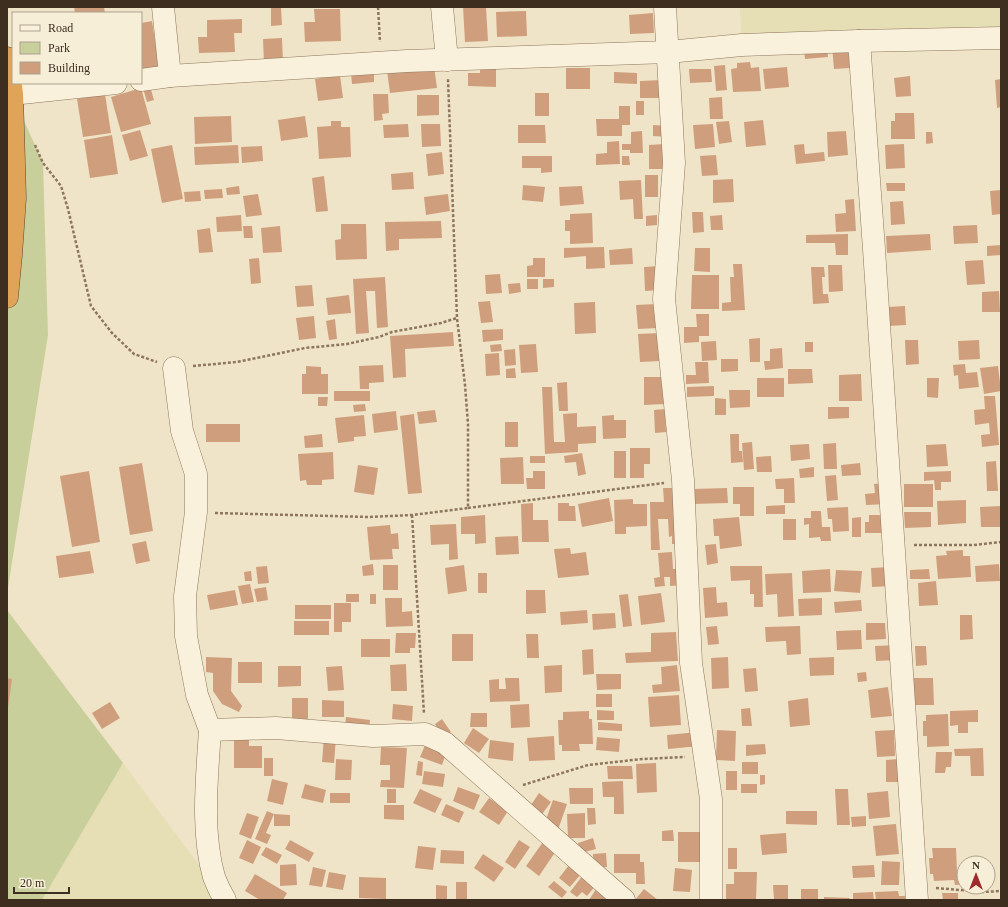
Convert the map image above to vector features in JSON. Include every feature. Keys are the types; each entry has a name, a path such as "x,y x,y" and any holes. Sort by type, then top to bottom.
{"highway":[{"path":"7,58 12,94 15,198 7,297"}],"street":[{"path":"163,7 170,76"},
{"path":"442,7 447,60"},
{"path":"665,7 674,163 664,300 683,480 691,663 711,799 711,900"},
{"path":"142,80 170,76 382,63 668,52 742,45 1001,38"},
{"path":"859,41 916,893"},
{"path":"12,94 107,84"},
{"path":"174,368 182,431 196,474 196,512 185,596 186,636 197,695 210,730 206,796 208,848 215,879 225,900"},
{"path":"210,730 276,728 373,736 425,734 445,743 499,792 624,900"}],"path":[{"path":"378,7 382,63"},
{"path":"447,60 457,318 468,424 468,508"},
{"path":"34,142 43,163 61,186 68,209 91,306 112,333 134,354 174,368 237,362 305,348 347,344 379,337 392,332 441,323 457,318"},
{"path":"196,512 369,517 412,515 683,480"},
{"path":"412,515 425,734"},
{"path":"893,545 974,545 1001,542"},
{"path":"499,792 588,765 642,759 705,757"},
{"path":"916,893 1001,891"}],"shaded area":[{"path":"740,7 1001,7 1001,38 742,45"},
{"path":"123,763 225,900 42,900"}],"green space":[{"path":"7,58 12,94 43,163 48,335 7,594"},
{"path":"7,610 123,763 42,900 7,900"}],"building":[{"path":"74,7 104,7 105,12 75,12"},
{"path":"271,7 281,7 282,25 271,26"},
{"path":"463,7 486,7 488,41 465,42"},
{"path":"314,9 340,9 341,41 305,42 304,22 315,22"},
{"path":"526,11 527,36 497,37 496,12"},
{"path":"653,13 654,33 630,34 629,15"},
{"path":"242,19 242,33 234,33 235,52 199,53 198,37 207,37 207,20"},
{"path":"152,21 159,67 142,69 142,23"},
{"path":"282,38 283,63 264,64 263,39"},
{"path":"848,45 850,68 834,69 832,46"},
{"path":"827,47 828,57 805,59 804,49"},
{"path":"750,62 751,68 759,67 761,91 733,92 731,69 737,68 737,63"},
{"path":"480,65 496,65 496,87 468,86 468,73 480,73"},
{"path":"725,65 727,90 716,91 714,66"},
{"path":"434,66 437,88 390,93 387,71"},
{"path":"787,67 789,87 765,89 763,69"},
{"path":"566,68 590,68 590,89 566,89"},
{"path":"689,69 711,69 712,82 690,83"},
{"path":"374,71 374,82 352,84 351,73"},
{"path":"614,72 637,73 637,84 614,83"},
{"path":"340,75 343,98 318,101 315,79"},
{"path":"910,76 911,96 896,97 894,78"},
{"path":"1001,79 1001,107 997,108 995,80"},
{"path":"662,80 662,98 640,98 640,81"},
{"path":"149,83 154,100 147,102 142,85"},
{"path":"141,88 151,124 121,132 111,97"},
{"path":"535,93 549,93 549,116 535,116"},
{"path":"105,94 111,133 83,137 77,99"},
{"path":"373,94 388,94 389,113 382,114 383,120 374,121"},
{"path":"417,95 439,95 439,115 417,116"},
{"path":"722,97 723,119 710,119 709,98"},
{"path":"636,101 644,101 644,115 636,115"},
{"path":"619,106 630,106 630,125 622,125 622,136 597,136 596,119 619,119"},
{"path":"895,113 914,113 915,139 891,139 891,121 895,121"},
{"path":"231,116 232,142 195,144 194,117"},
{"path":"305,116 308,137 281,141 278,120"},
{"path":"763,120 766,145 746,147 744,122"},
{"path":"331,121 341,121 341,127 350,127 351,157 319,159 317,127 331,126"},
{"path":"729,121 732,142 719,144 716,122"},
{"path":"408,124 409,137 384,138 383,125"},
{"path":"421,124 440,124 441,146 422,147"},
{"path":"713,124 715,147 695,149 693,125"},
{"path":"518,125 545,125 546,143 518,143"},
{"path":"653,125 669,126 668,137 653,136"},
{"path":"140,130 148,156 130,161 122,135"},
{"path":"642,131 643,153 630,153 630,150 622,150 622,144 631,144 631,132"},
{"path":"846,131 848,155 828,157 827,132"},
{"path":"926,132 932,132 933,143 926,144"},
{"path":"112,135 118,174 90,178 84,140"},
{"path":"619,141 620,164 596,165 596,154 607,153 607,142"},
{"path":"664,144 665,169 649,169 649,145"},
{"path":"804,144 805,154 824,152 825,161 796,164 794,145"},
{"path":"904,144 905,168 886,169 885,145"},
{"path":"172,145 183,199 162,203 151,149"},
{"path":"238,145 239,163 195,165 194,147"},
{"path":"262,146 263,161 242,163 241,147"},
{"path":"442,152 444,174 428,176 426,154"},
{"path":"716,155 718,175 702,176 700,156"},
{"path":"522,156 552,156 552,172 541,173 541,168 522,168"},
{"path":"622,156 629,156 630,165 622,165"},
{"path":"413,172 414,189 392,190 391,174"},
{"path":"645,175 658,175 658,197 645,197"},
{"path":"324,176 328,211 316,212 312,178"},
{"path":"733,179 734,202 713,203 713,180"},
{"path":"641,180 643,219 634,219 633,199 620,200 619,181"},
{"path":"886,183 905,183 905,191 887,191"},
{"path":"523,185 545,187 543,202 522,200"},
{"path":"239,186 240,194 227,195 226,188"},
{"path":"582,186 584,204 560,206 559,187"},
{"path":"222,189 223,198 205,199 204,190"},
{"path":"1001,190 1001,214 992,215 990,191"},
{"path":"200,191 201,201 185,202 184,192"},
{"path":"258,194 262,215 246,217 243,196"},
{"path":"448,194 450,211 426,215 424,197"},
{"path":"854,199 856,231 836,232 835,214 846,213 845,200"},
{"path":"903,201 905,224 891,225 890,202"},
{"path":"692,212 703,212 704,232 693,233"},
{"path":"592,213 593,243 570,244 570,231 565,231 565,220 570,220 570,214"},
{"path":"241,215 242,231 217,232 216,217"},
{"path":"657,215 657,225 646,226 646,216"},
{"path":"722,215 723,230 711,230 710,216"},
{"path":"441,221 442,238 399,239 399,250 386,251 385,222"},
{"path":"341,224 366,224 367,259 336,260 335,240 341,239"},
{"path":"977,225 978,243 954,244 953,226"},
{"path":"243,226 252,226 253,238 244,238"},
{"path":"280,226 282,252 263,253 261,228"},
{"path":"210,228 213,252 199,253 197,230"},
{"path":"848,234 848,255 836,255 835,243 806,243 806,235"},
{"path":"930,234 931,250 887,253 886,236"},
{"path":"1001,245 1001,255 987,256 987,246"},
{"path":"604,247 605,268 586,269 586,256 564,258 564,248"},
{"path":"632,248 633,264 610,265 609,250"},
{"path":"695,248 710,248 710,272 694,271"},
{"path":"259,258 261,283 251,284 249,259"},
{"path":"533,258 545,258 545,277 527,277 527,266 533,265"},
{"path":"983,260 985,284 967,285 965,261"},
{"path":"733,264 742,264 745,310 722,311 722,303 731,302 730,277 734,277"},
{"path":"828,265 842,265 843,291 829,292"},
{"path":"661,266 662,290 645,291 644,267"},
{"path":"811,267 824,267 825,277 822,277 823,294 828,294 829,303 813,304"},
{"path":"500,274 502,293 486,294 485,275"},
{"path":"692,275 719,275 719,309 691,309"},
{"path":"385,277 388,327 377,328 375,291 366,291 369,333 356,334 353,279"},
{"path":"527,279 538,279 538,289 527,289"},
{"path":"543,279 554,279 554,287 543,288"},
{"path":"520,283 521,292 509,294 508,284"},
{"path":"312,285 314,306 297,307 295,286"},
{"path":"999,291 1000,312 982,312 982,292"},
{"path":"349,295 351,313 328,315 326,298"},
{"path":"490,301 493,322 481,323 478,302"},
{"path":"595,302 596,333 575,334 574,303"},
{"path":"656,304 658,328 638,329 636,305"},
{"path":"905,306 906,325 889,326 888,307"},
{"path":"696,314 709,314 709,336 699,336 699,342 684,343 684,327 697,327"},
{"path":"314,316 316,338 299,340 296,318"},
{"path":"335,319 337,339 329,340 326,321"},
{"path":"503,329 503,340 483,342 482,330"},
{"path":"453,332 454,346 405,349 406,377 393,378 390,336"},
{"path":"659,333 661,361 640,362 638,334"},
{"path":"760,338 760,362 750,362 749,339"},
{"path":"905,340 918,340 919,364 906,365"},
{"path":"979,340 980,359 959,360 958,341"},
{"path":"716,341 717,360 702,361 701,342"},
{"path":"805,342 813,342 813,352 805,352"},
{"path":"501,344 502,351 491,352 490,345"},
{"path":"536,344 538,372 521,373 519,345"},
{"path":"782,348 783,368 765,370 764,361 770,361 770,349"},
{"path":"515,349 516,365 505,366 504,350"},
{"path":"499,353 500,375 486,376 485,354"},
{"path":"721,359 738,359 738,371 721,372"},
{"path":"695,362 708,362 709,383 686,384 686,375 696,375"},
{"path":"965,364 966,373 977,372 979,387 959,389 958,375 954,376 953,365"},
{"path":"383,365 384,382 369,383 369,389 360,389 359,366"},
{"path":"306,366 321,367 321,374 328,374 328,394 302,394 302,374 306,374"},
{"path":"998,366 1001,391 984,394 980,368"},
{"path":"515,368 516,378 506,378 506,369"},
{"path":"788,369 812,369 813,383 788,384"},
{"path":"861,374 862,401 839,401 839,375"},
{"path":"644,377 664,377 665,404 644,405"},
{"path":"757,378 784,378 784,397 757,397"},
{"path":"927,378 939,378 938,398 927,397"},
{"path":"567,382 568,411 559,411 557,383"},
{"path":"714,386 714,396 687,397 687,387"},
{"path":"542,387 552,387 554,442 565,442 563,414 577,413 577,427 596,426 596,443 578,444 578,452 545,454"},
{"path":"729,390 750,390 750,407 730,408"},
{"path":"334,391 370,391 370,401 334,401"},
{"path":"984,396 995,396 999,445 982,447 981,435 990,434 989,423 975,425 974,410 985,409"},
{"path":"318,397 328,397 327,406 318,406"},
{"path":"715,398 726,399 726,415 715,415"},
{"path":"365,404 366,411 354,412 353,405"},
{"path":"828,407 849,407 849,418 828,419"},
{"path":"665,409 666,432 655,433 654,410"},
{"path":"435,410 437,422 419,424 417,412"},
{"path":"396,411 398,430 374,433 372,414"},
{"path":"414,414 422,493 408,494 400,416"},
{"path":"364,415 366,436 354,437 354,441 338,443 335,418"},
{"path":"614,415 614,420 626,420 626,438 603,439 602,416"},
{"path":"505,422 518,422 518,447 505,447"},
{"path":"206,424 240,424 240,442 206,442"},
{"path":"322,434 323,447 305,448 304,436"},
{"path":"730,434 739,434 739,451 742,451 743,462 731,463"},
{"path":"752,442 754,469 744,470 742,443"},
{"path":"836,443 837,469 824,469 823,444"},
{"path":"809,444 810,459 791,461 790,445"},
{"path":"946,444 948,466 927,467 926,445"},
{"path":"630,448 650,448 650,464 644,464 644,478 630,478"},
{"path":"614,451 626,451 626,478 614,478"},
{"path":"333,452 334,479 322,480 322,485 307,485 306,480 300,481 298,454"},
{"path":"582,453 586,474 578,476 576,462 565,463 564,456"},
{"path":"530,456 545,456 545,463 530,463"},
{"path":"771,456 772,472 757,472 756,457"},
{"path":"523,457 524,484 501,484 500,458"},
{"path":"996,461 998,491 987,491 986,462"},
{"path":"142,463 153,531 130,535 119,467"},
{"path":"860,463 861,475 842,476 841,465"},
{"path":"358,465 378,468 374,495 354,492"},
{"path":"814,467 814,477 800,478 799,469"},
{"path":"89,471 100,542 72,547 60,476"},
{"path":"533,471 545,471 545,489 527,489 526,478 533,478"},
{"path":"951,471 951,482 941,482 941,490 935,490 934,480 924,481 924,472"},
{"path":"836,475 838,500 827,501 825,476"},
{"path":"794,478 795,503 784,503 784,489 776,489 775,479"},
{"path":"885,483 887,504 866,505 865,494 875,493 874,484"},
{"path":"904,484 933,484 933,507 904,507"},
{"path":"733,487 754,487 754,516 740,516 740,504 733,504"},
{"path":"663,488 680,488 682,544 672,544 672,536 669,537 668,519 658,519 660,550 651,550 650,502 664,502"},
{"path":"727,488 728,503 692,504 692,489"},
{"path":"609,498 613,521 582,527 578,504"},
{"path":"633,499 633,504 647,504 647,526 626,527 626,534 615,534 614,500"},
{"path":"966,500 966,523 938,525 937,501"},
{"path":"533,503 533,520 548,520 549,542 522,542 521,504"},
{"path":"558,503 569,503 569,506 575,506 576,521 558,521"},
{"path":"785,505 785,514 766,514 766,506"},
{"path":"1001,506 1001,527 981,527 980,507"},
{"path":"848,507 849,531 833,532 832,519 828,519 827,508"},
{"path":"811,511 821,511 822,527 830,527 831,541 821,541 820,537 809,538 809,524 804,525 804,518 811,518"},
{"path":"904,512 931,512 931,527 905,528"},
{"path":"485,515 486,543 475,544 475,534 461,534 461,517"},
{"path":"869,515 887,515 887,533 865,533 865,522 869,522"},
{"path":"739,517 742,546 720,549 719,536 714,536 713,519"},
{"path":"861,517 861,537 852,537 852,518"},
{"path":"783,519 796,519 796,540 783,540"},
{"path":"456,524 458,559 449,560 449,544 431,545 430,525"},
{"path":"390,525 391,534 398,533 399,549 392,549 393,559 370,560 367,527"},
{"path":"518,536 519,554 496,555 495,537"},
{"path":"146,541 150,561 136,564 132,544"},
{"path":"716,544 718,563 707,565 705,545"},
{"path":"570,548 571,554 586,552 589,575 558,578 554,549"},
{"path":"963,550 963,556 970,556 971,577 938,579 936,556 947,555 946,551"},
{"path":"90,551 94,573 59,578 56,556"},
{"path":"672,552 673,569 682,569 683,585 670,586 670,577 664,577 665,586 655,587 654,578 660,577 658,553"},
{"path":"373,564 374,575 363,576 362,566"},
{"path":"999,564 1000,581 976,582 975,566"},
{"path":"383,565 398,565 398,590 383,590"},
{"path":"464,565 467,591 448,594 445,568"},
{"path":"267,566 269,583 258,584 256,567"},
{"path":"730,566 762,566 763,607 754,607 754,594 750,594 750,580 731,581"},
{"path":"891,567 892,586 872,587 871,568"},
{"path":"830,569 831,592 803,593 802,571"},
{"path":"929,569 930,579 910,579 910,570"},
{"path":"836,570 862,571 860,593 834,591"},
{"path":"251,571 252,581 245,581 244,572"},
{"path":"478,573 487,573 487,593 478,593"},
{"path":"792,573 794,616 778,617 777,594 766,595 765,574"},
{"path":"936,581 938,605 919,606 918,583"},
{"path":"250,584 254,602 242,604 238,586"},
{"path":"266,587 268,600 257,602 254,589"},
{"path":"716,587 717,603 727,602 728,616 705,618 703,588"},
{"path":"235,590 238,605 210,610 207,595"},
{"path":"526,590 545,590 546,613 526,614"},
{"path":"661,593 665,622 641,625 638,596"},
{"path":"346,594 359,594 359,602 346,602"},
{"path":"370,594 376,594 376,604 370,604"},
{"path":"628,594 632,626 623,627 619,595"},
{"path":"385,598 402,598 402,612 412,611 413,626 386,627"},
{"path":"822,598 822,615 799,616 798,599"},
{"path":"861,600 862,611 835,613 834,602"},
{"path":"334,603 351,603 351,622 342,622 342,632 334,632"},
{"path":"295,605 331,605 331,619 295,619"},
{"path":"587,610 588,623 561,625 560,612"},
{"path":"615,613 616,628 593,630 592,614"},
{"path":"960,615 972,615 973,639 960,640"},
{"path":"294,621 329,621 329,635 294,635"},
{"path":"866,623 885,623 886,639 866,640"},
{"path":"717,626 719,644 708,645 706,627"},
{"path":"800,626 801,654 787,655 786,641 766,642 765,627"},
{"path":"861,630 862,649 837,650 836,631"},
{"path":"676,632 678,661 626,663 625,653 651,652 651,633"},
{"path":"396,633 416,633 415,648 410,648 410,653 395,653"},
{"path":"452,634 473,634 473,661 452,661"},
{"path":"526,634 538,634 539,658 527,658"},
{"path":"361,639 390,639 390,657 361,657"},
{"path":"898,645 898,660 876,661 875,646"},
{"path":"915,646 926,646 927,665 916,666"},
{"path":"593,649 594,674 583,675 582,650"},
{"path":"206,657 232,658 231,691 242,706 239,712 222,704 213,691 213,673 206,672"},
{"path":"728,657 729,688 712,689 711,658"},
{"path":"834,657 834,675 810,676 809,658"},
{"path":"238,662 262,662 262,683 238,683"},
{"path":"406,664 407,691 391,691 390,665"},
{"path":"562,665 562,692 545,693 544,666"},
{"path":"677,665 680,691 653,693 652,685 662,684 661,667"},
{"path":"278,666 301,666 301,686 278,687"},
{"path":"342,666 344,690 328,691 326,667"},
{"path":"756,668 758,691 745,692 743,669"},
{"path":"866,672 867,681 858,682 857,673"},
{"path":"596,674 621,674 621,689 597,690"},
{"path":"7,678 12,679 8,708 7,708"},
{"path":"505,678 519,678 520,701 490,702 489,680 499,679 499,689 506,689"},
{"path":"912,678 933,678 934,705 913,705"},
{"path":"888,687 892,716 871,718 868,690"},
{"path":"596,694 612,694 612,707 596,707"},
{"path":"679,695 681,725 650,727 648,697"},
{"path":"292,698 308,698 308,720 292,720"},
{"path":"808,698 810,725 790,727 788,701"},
{"path":"322,700 344,701 344,717 322,717"},
{"path":"110,702 120,718 102,729 92,713"},
{"path":"393,704 413,706 412,721 392,719"},
{"path":"529,704 530,727 511,728 510,705"},
{"path":"750,708 752,726 742,726 741,709"},
{"path":"597,710 614,711 614,720 597,720"},
{"path":"978,710 978,722 968,722 968,733 958,733 958,725 950,726 950,711"},
{"path":"589,711 589,719 592,719 593,744 579,744 580,751 562,751 562,745 559,745 558,720 563,720 563,712"},
{"path":"471,713 487,713 487,727 470,727"},
{"path":"948,714 949,746 927,747 927,736 923,736 923,721 926,721 926,715"},
{"path":"346,717 370,720 369,729 345,726"},
{"path":"442,719 451,732 443,737 435,724"},
{"path":"598,722 622,724 622,731 598,730"},
{"path":"473,728 489,739 479,753 464,743"},
{"path":"717,730 736,731 735,761 716,760"},
{"path":"894,730 895,756 877,757 875,731"},
{"path":"698,732 699,746 668,749 667,735"},
{"path":"554,736 555,760 529,761 527,738"},
{"path":"324,737 336,738 334,763 322,762"},
{"path":"597,737 620,739 619,752 596,750"},
{"path":"234,738 249,738 249,746 262,746 262,768 234,768"},
{"path":"490,740 514,743 513,761 488,758"},
{"path":"426,743 447,751 442,765 420,757"},
{"path":"765,744 766,754 746,756 746,745"},
{"path":"381,747 407,748 404,788 380,787 381,780 390,780 390,765 380,765"},
{"path":"983,748 984,776 971,776 970,756 955,756 954,749"},
{"path":"936,752 952,752 951,767 946,767 945,773 935,773"},
{"path":"264,758 273,758 273,776 264,776"},
{"path":"336,759 352,760 351,780 335,780"},
{"path":"898,759 899,782 886,782 886,760"},
{"path":"418,761 423,762 422,776 416,775"},
{"path":"742,762 758,762 758,774 742,774"},
{"path":"656,763 657,792 637,793 636,764"},
{"path":"607,766 632,766 633,779 608,779"},
{"path":"424,771 445,774 443,787 422,784"},
{"path":"726,771 737,771 737,790 726,790"},
{"path":"760,775 765,775 765,784 760,785"},
{"path":"272,779 288,783 283,805 267,801"},
{"path":"623,781 624,814 614,814 614,797 603,797 602,782"},
{"path":"305,784 326,790 323,803 301,798"},
{"path":"741,784 757,784 757,793 741,793"},
{"path":"458,787 480,795 474,810 453,801"},
{"path":"569,788 593,788 593,804 570,804"},
{"path":"387,789 396,789 396,803 387,803"},
{"path":"420,789 442,799 435,813 413,803"},
{"path":"835,789 848,789 850,825 837,825"},
{"path":"888,791 890,817 869,819 867,793"},
{"path":"330,793 350,793 350,803 330,803"},
{"path":"539,793 551,802 540,817 529,808"},
{"path":"489,798 508,811 499,825 479,812"},
{"path":"553,800 567,804 558,830 544,825"},
{"path":"446,804 464,812 459,823 441,815"},
{"path":"384,805 404,805 404,820 384,819"},
{"path":"587,808 595,808 596,824 588,825"},
{"path":"267,811 274,814 266,833 271,835 267,844 255,839"},
{"path":"786,811 817,811 817,825 786,824"},
{"path":"247,813 259,817 251,839 239,834"},
{"path":"585,813 585,838 568,838 567,814"},
{"path":"274,814 290,815 290,826 274,826"},
{"path":"866,816 866,826 852,827 851,817"},
{"path":"896,824 899,854 876,856 873,826"},
{"path":"673,830 674,841 662,841 662,831"},
{"path":"678,832 700,832 700,862 678,862"},
{"path":"786,833 787,853 762,855 760,835"},
{"path":"593,838 596,849 581,853 578,843"},
{"path":"247,840 261,847 253,864 239,858"},
{"path":"290,840 314,853 309,862 285,849"},
{"path":"519,840 530,847 515,869 505,862"},
{"path":"543,842 556,851 539,876 526,866"},
{"path":"418,846 436,848 433,870 415,868"},
{"path":"266,847 282,855 277,864 261,855"},
{"path":"728,848 737,848 737,869 728,869"},
{"path":"932,848 956,848 956,885 954,880 934,881 933,874 930,874 929,858 933,858"},
{"path":"441,850 464,851 464,864 440,863"},
{"path":"606,853 607,867 594,868 593,854"},
{"path":"483,854 504,868 494,882 474,868"},
{"path":"614,854 640,854 640,862 644,862 645,884 636,884 636,873 614,873"},
{"path":"882,861 900,862 899,885 881,885"},
{"path":"296,864 297,885 280,886 280,865"},
{"path":"569,865 581,874 570,887 559,878"},
{"path":"874,865 875,877 853,878 852,866"},
{"path":"313,867 326,870 322,887 309,885"},
{"path":"675,868 692,870 690,892 673,891"},
{"path":"329,872 346,875 343,890 326,887"},
{"path":"734,872 757,872 756,900 726,900 726,884 734,884"},
{"path":"255,874 287,893 283,900 260,900 245,891"},
{"path":"583,875 596,885 587,896 582,892 577,897 570,892"},
{"path":"359,877 386,878 386,899 359,898"},
{"path":"554,881 567,892 562,898 548,887"},
{"path":"456,882 467,882 467,900 456,900"},
{"path":"436,885 447,886 447,900 436,900"},
{"path":"773,885 788,885 788,900 774,900"},
{"path":"596,889 609,900 589,900"},
{"path":"644,889 658,900 635,900"},
{"path":"801,889 818,889 818,900 801,900"},
{"path":"898,891 899,896 905,896 905,900 876,900 875,892"},
{"path":"873,892 874,900 853,900 853,893"},
{"path":"942,893 956,893 956,895 958,895 958,900 943,900"},
{"path":"824,897 850,898 849,900 824,900"}]}
